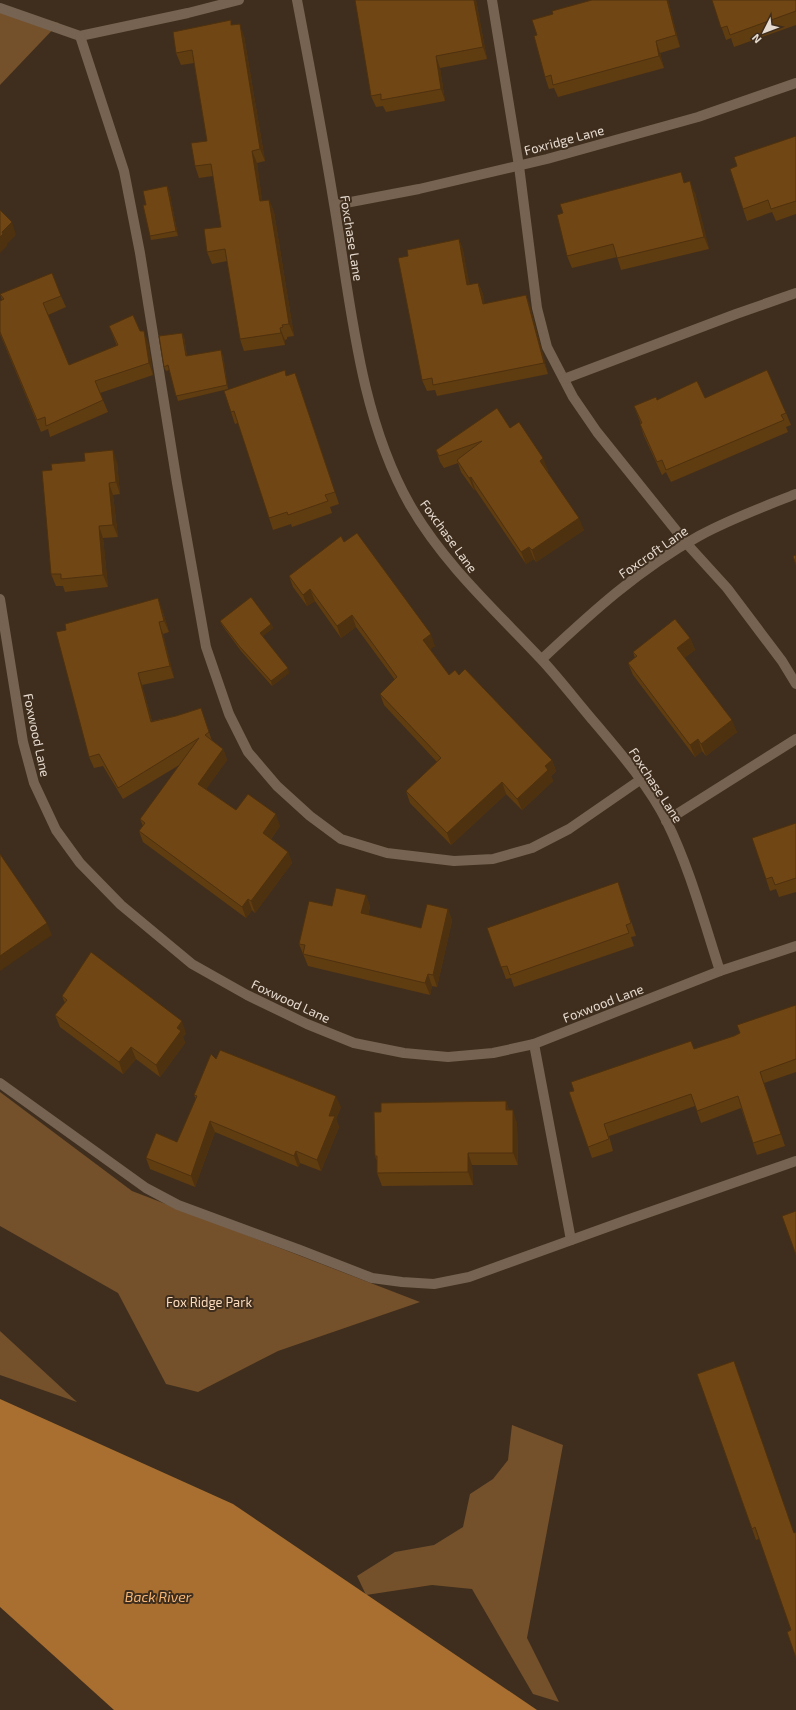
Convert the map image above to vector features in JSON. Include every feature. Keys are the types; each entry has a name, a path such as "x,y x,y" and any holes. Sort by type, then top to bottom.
{"street":[{"path":"0,8 80,36 188,13 239,0"},
{"name":"Foxchase Lane","path":"297,0 334,205 358,352 372,407 388,457 409,502 426,531 446,558 468,584 542,660 621,754 640,780 666,821 683,860 720,971"},
{"path":"492,0 519,166 537,308 547,347 572,397 597,432 687,544 727,588 782,661 796,684"},
{"path":"80,36 124,171 140,253 177,484 206,647 229,714 248,752 283,791 310,816 341,839 387,853 454,862 493,859 532,848 569,829 640,780"},
{"name":"Foxridge Lane","path":"334,205 419,189 519,166 698,117 796,83"},
{"path":"564,380 736,314 796,293"},
{"name":"Foxcroft Lane","path":"542,660 597,608 655,563 698,536 748,513 796,494"},
{"name":"Foxwood Lane","path":"0,599 23,742 34,783 56,830 80,863 121,905 192,964 247,995 307,1024 354,1043 404,1053 448,1057 493,1054 534,1044 720,971 796,946"},
{"path":"666,821 796,739"},
{"path":"534,1044 570,1240"},
{"path":"0,1083 146,1188 178,1205 372,1278 434,1284 469,1277 796,1161"}],"green space":[{"path":"0,8 59,23 0,85"},
{"name":"Fox Ridge Park","path":"0,1092 132,1191 420,1302 278,1351 198,1392 166,1384 118,1293 0,1226"},
{"path":"0,1331 77,1402 0,1375"},
{"path":"512,1425 563,1445 527,1638 559,1702 533,1694 472,1589 432,1585 366,1595 357,1576 395,1552 434,1545 463,1527 470,1494 493,1479 508,1460"}],"water":[{"name":"Back River","path":"0,1399 233,1504 537,1710 114,1710 0,1607"}],"building":[{"path":"355,0 474,0 483,47 436,56 441,89 381,100 381,94 371,96"},
{"path":"592,0 667,0 676,35 656,41 659,56 553,85 551,75 545,77 534,36 537,35 532,20 553,14 552,11"},
{"path":"712,0 796,0 796,11 730,35 727,26 721,28"},
{"path":"231,20 231,25 240,24 260,149 252,151 260,201 269,200 289,324 282,325 283,327 280,328 281,333 240,339 225,249 207,252 204,229 221,227 211,164 195,166 191,143 207,141 192,50 176,53 173,32"},
{"path":"796,136 796,201 771,209 768,200 743,209 730,169 737,166 734,157"},
{"path":"681,172 684,183 690,181 704,237 617,258 613,244 567,256 557,215 563,213 560,204"},
{"path":"167,186 176,231 150,236 143,205 146,205 143,191"},
{"path":"0,210 12,222 2,232 3,234 0,237"},
{"path":"459,239 467,285 478,283 483,304 526,295 544,363 433,385 432,378 422,380 398,258 408,256 407,250"},
{"path":"52,273 61,296 43,303 69,365 118,345 109,326 133,315 140,331 144,331 149,363 95,381 103,400 46,426 45,417 37,420 0,332 0,301 4,299 0,294"},
{"path":"182,333 186,356 221,350 227,385 176,396 168,365 164,367 159,336"},
{"path":"285,370 286,376 295,373 335,492 325,495 328,501 288,515 287,512 269,518 234,411 231,412 224,391"},
{"path":"767,370 786,413 781,415 784,420 666,470 662,460 657,462 640,424 642,423 634,406 656,397 657,400 697,381 705,398"},
{"path":"497,408 510,428 519,422 543,458 540,461 579,518 532,550 529,547 521,552 471,477 469,478 457,460 482,441 439,456 436,450"},
{"path":"113,450 116,482 109,483 113,525 99,526 103,575 61,579 61,574 51,574 42,471 52,470 51,464 85,461 84,453"},
{"path":"357,533 431,634 423,640 449,675 455,670 459,675 465,669 552,760 545,766 548,770 517,799 502,782 447,833 406,791 441,758 380,694 397,677 352,615 337,626 310,589 303,595 289,576 341,536 344,542"},
{"path":"796,555 796,565 793,556"},
{"path":"251,597 271,624 260,633 288,668 271,681 240,647 220,621"},
{"path":"158,598 164,621 159,622 170,666 138,673 151,722 201,708 209,732 205,735 223,749 198,784 236,810 248,794 276,814 263,833 288,852 251,901 248,899 242,907 139,831 145,823 140,819 199,738 118,788 99,754 89,757 56,632 66,630 65,624"},
{"path":"675,619 690,638 677,648 732,720 701,744 698,739 690,745 628,663 637,656 633,652"},
{"path":"796,823 796,878 775,885 772,877 766,879 752,838"},
{"path":"0,854 47,923 0,956"},
{"path":"618,882 631,923 626,925 629,933 510,975 507,966 501,967 487,928"},
{"path":"336,888 366,895 361,913 421,928 427,904 448,909 433,975 428,974 425,983 303,954 305,945 299,944 309,901 332,906"},
{"path":"91,952 182,1021 177,1028 181,1031 156,1065 131,1047 119,1062 55,1015 67,1000 62,996"},
{"path":"796,1005 796,1059 760,1072 781,1134 753,1143 738,1096 697,1111 691,1094 604,1124 609,1139 588,1147 569,1092 574,1091 571,1082 691,1041 694,1049 734,1036 740,1033 737,1025"},
{"path":"220,1050 336,1096 329,1116 335,1116 317,1160 296,1151 294,1156 210,1121 191,1176 146,1158 156,1133 177,1142 197,1096 194,1095 211,1054 216,1059"},
{"path":"506,1101 506,1110 513,1110 513,1153 468,1153 468,1172 377,1173 374,1112 381,1112 381,1103"},
{"path":"796,1211 796,1255 782,1216"},
{"path":"734,1361 794,1533 796,1532 796,1658 787,1632 791,1630 755,1527 752,1529 697,1374"}]}
